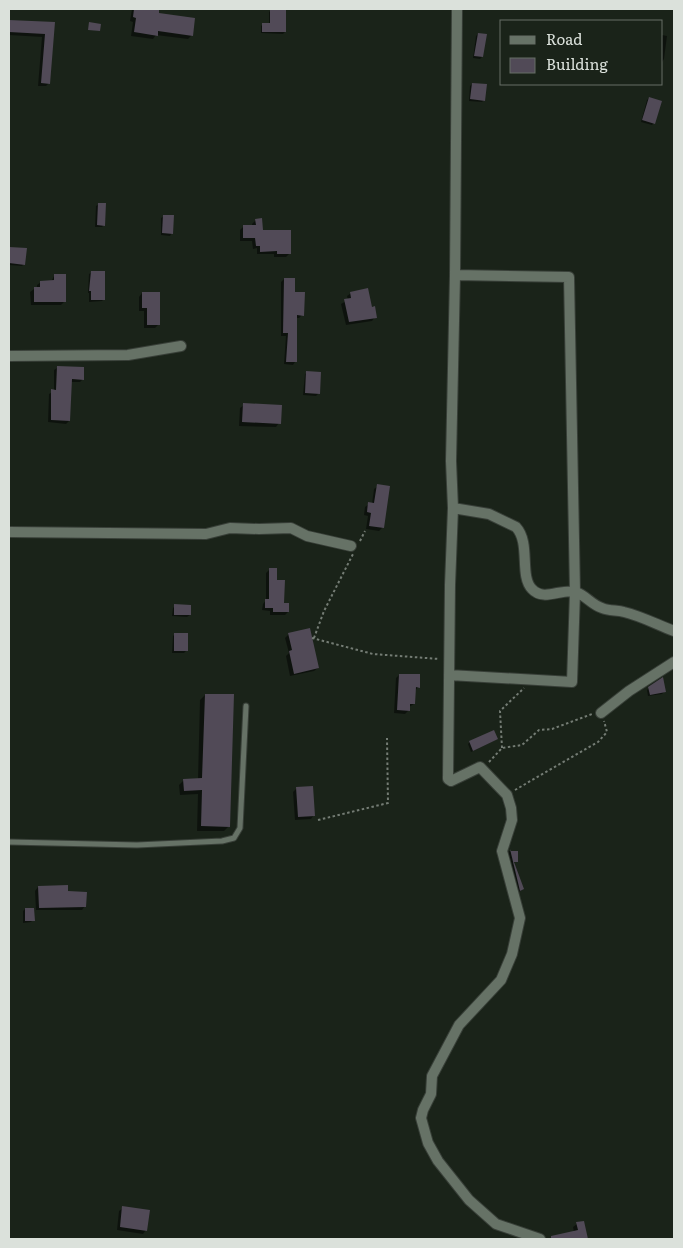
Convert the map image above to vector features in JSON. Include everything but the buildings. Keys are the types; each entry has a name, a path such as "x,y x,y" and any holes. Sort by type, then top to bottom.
{"street":[{"path":"457,9 448,779 451,780 480,768 507,795 512,820 502,851 520,918 517,938 501,980 458,1025 432,1076 431,1094 423,1110 422,1118 428,1143 438,1161 469,1200 496,1224 540,1239"},
{"path":"449,675 572,682 575,592 569,277 455,275"},
{"path":"9,356 128,355 181,346"},
{"path":"452,508 489,514 519,530 524,544 525,568 529,586 533,591 544,596 575,592 600,608 623,611 674,631"},
{"path":"9,532 206,534 230,528 259,530 291,528 307,536 351,546"},
{"path":"601,713 629,691 674,662"}],"lane":[{"path":"9,842 137,845 222,841 234,838 240,828 246,706"}],"path":[{"path":"365,531 324,611 313,638 373,654 449,660"},
{"path":"502,748 500,711 533,680"},
{"path":"482,769 502,748 522,745 539,730 552,729 601,710 607,732 598,742 507,795"},
{"path":"318,820 388,803 387,738"}]}
